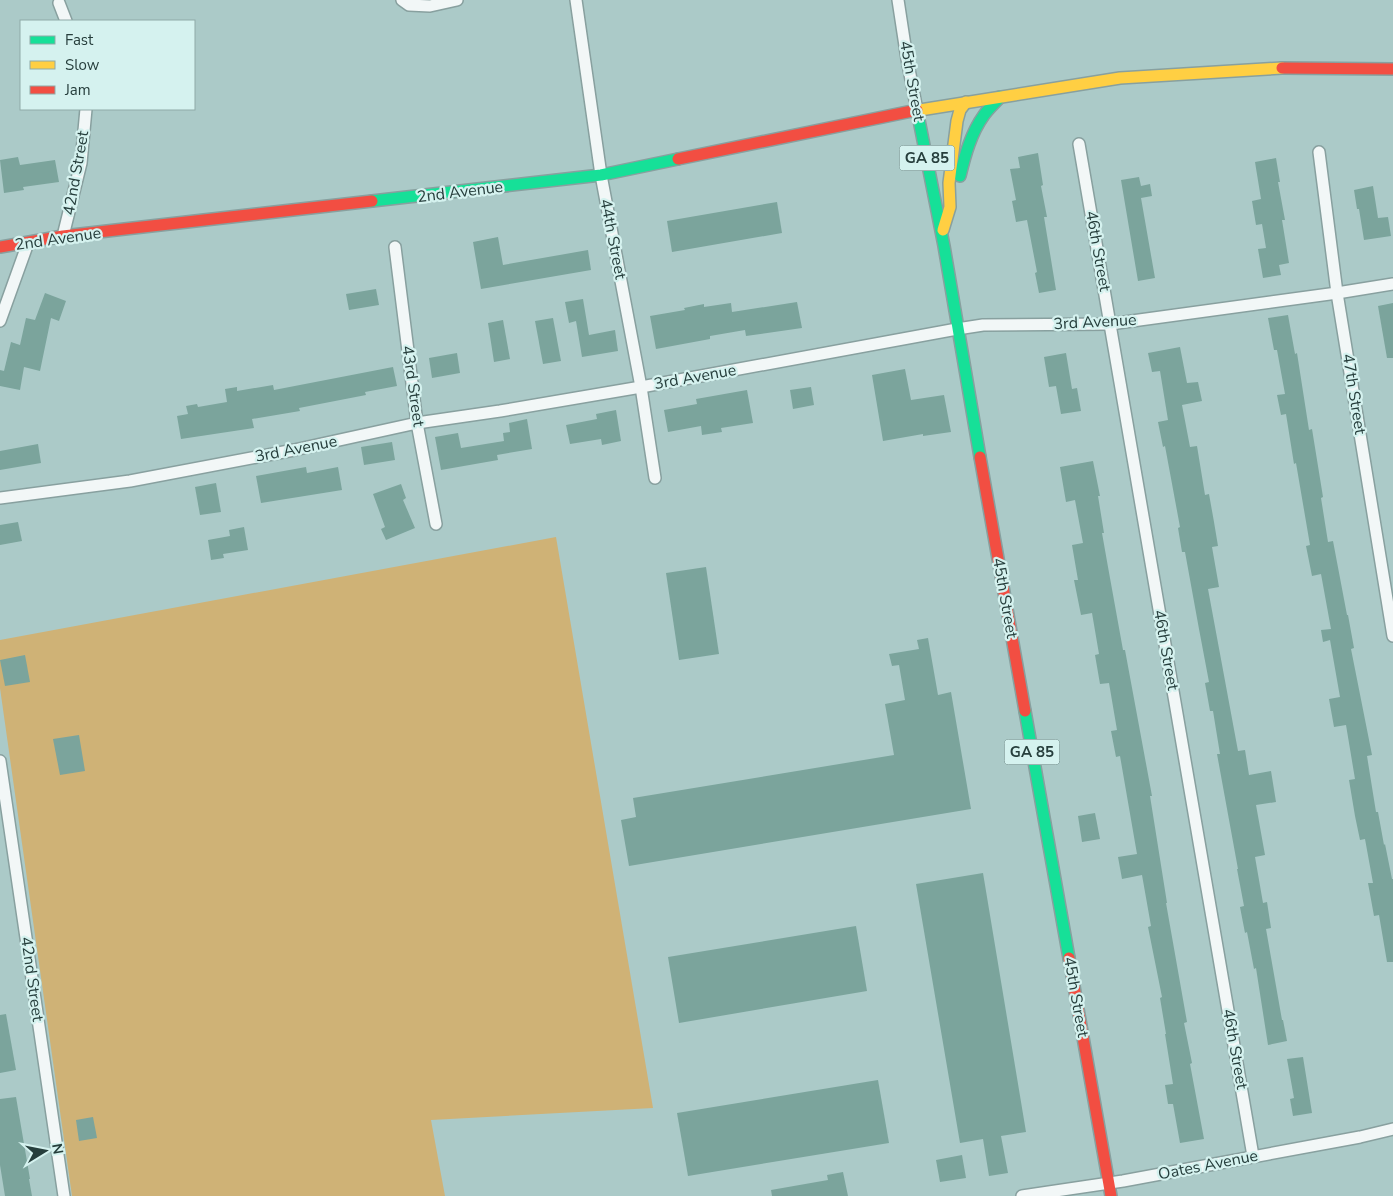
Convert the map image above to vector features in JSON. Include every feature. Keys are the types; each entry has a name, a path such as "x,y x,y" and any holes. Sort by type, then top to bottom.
{"main road":[{"name":"2nd Avenue","path":"0,247 63,236 601,175 917,110 1120,78 1273,68 1393,69"},
{"path":"950,208 956,200 964,157 972,136 984,115 1000,97"},
{"path":"942,234 950,208 949,184 957,121 960,110 966,102"},
{"name":"45th Street","path":"917,110 949,273 957,329 1111,1196"}],"street":[{"path":"402,0 409,5 430,6 457,0"},
{"name":"44th Street","path":"576,0 601,175 641,387 655,478"},
{"name":"45th Street","path":"898,0 917,110"},
{"path":"59,3 66,20"},
{"name":"42nd Street","path":"63,236 81,163 86,110"},
{"name":"46th Street","path":"1079,144 1253,1156"},
{"name":"47th Street","path":"1319,152 1338,293 1393,636"},
{"path":"0,321 28,243"},
{"name":"43rd Street","path":"395,247 417,424 436,524"},
{"name":"3rd Avenue","path":"0,498 130,481 294,450 417,424 641,387 983,325 1110,324 1393,284"},
{"name":"42nd Street","path":"0,761 64,1196"},
{"name":"Oates Avenue","path":"1022,1196 1123,1181 1360,1137 1393,1129"}],"shaded area":[{"path":"556,537 653,1108 431,1120 445,1196 72,1196 0,688 0,640"}],"building":[{"path":"1038,153 1043,185 1041,186 1047,217 1044,217 1056,290 1039,293 1027,220 1016,222 1012,201 1016,200 1010,169 1020,168 1018,157"},
{"path":"18,157 20,165 55,160 59,182 23,187 24,190 4,193 0,160"},
{"path":"1276,158 1285,220 1282,220 1289,263 1279,265 1281,275 1263,278 1258,249 1266,248 1262,224 1256,225 1252,201 1261,199 1255,162"},
{"path":"1139,177 1141,186 1150,184 1152,196 1141,198 1155,278 1138,281 1121,180"},
{"path":"1373,186 1378,218 1388,217 1391,236 1364,240 1354,190"},
{"path":"777,202 782,233 672,252 667,221"},
{"path":"498,237 503,265 588,250 591,270 481,289 473,242"},
{"path":"376,289 379,305 349,310 346,294"},
{"path":"45,293 66,301 59,321 51,318 40,371 24,367 20,390 0,386 0,370 4,371 11,342 20,345 26,318 35,320"},
{"path":"583,299 589,335 615,330 618,351 582,357 576,321 569,323 565,302"},
{"path":"797,302 802,328 746,336 745,330 656,349 650,316 685,310 684,308 704,304 704,307 731,303 732,312"},
{"path":"1393,303 1393,358 1387,358 1378,306"},
{"path":"1288,315 1295,354 1297,353 1309,430 1312,429 1328,542 1333,541 1354,648 1351,649 1372,755 1367,756 1376,812 1378,812 1393,879 1393,962 1387,962 1379,915 1374,916 1368,883 1373,883 1365,839 1360,840 1349,780 1355,779 1346,725 1334,727 1329,699 1340,697 1330,640 1323,642 1321,630 1331,629 1321,574 1312,576 1306,546 1310,545 1296,463 1294,464 1286,414 1281,415 1277,395 1285,394 1277,350 1274,350 1268,318"},
{"path":"553,318 561,361 543,364 535,321"},
{"path":"503,320 510,359 494,362 488,323"},
{"path":"1180,347 1187,383 1198,382 1202,401 1182,405 1190,447 1197,446 1205,495 1209,494 1218,546 1212,547 1219,587 1208,589 1238,751 1245,750 1249,775 1271,771 1276,802 1256,805 1265,855 1255,857 1263,903 1267,902 1271,928 1266,929 1287,1041 1268,1045 1256,968 1254,969 1240,907 1244,906 1217,754 1220,754 1213,711 1210,711 1205,683 1209,682 1185,552 1182,552 1178,528 1180,527 1165,446 1163,447 1158,422 1168,420 1160,371 1152,372 1148,353"},
{"path":"457,353 460,373 432,378 429,358"},
{"path":"1066,353 1072,389 1077,388 1081,411 1061,414 1056,386 1049,387 1044,357"},
{"path":"393,367 397,386 365,392 366,395 299,408 300,411 252,419 254,428 181,439 177,416 188,414 186,406 197,404 198,407 227,402 225,389 237,387 237,391 273,385 274,390"},
{"path":"905,369 911,400 944,395 951,432 923,436 923,434 883,441 872,375"},
{"path":"811,387 814,405 793,409 790,390"},
{"path":"747,390 753,423 721,428 722,432 702,435 701,426 668,432 664,410 697,404 696,399"},
{"path":"616,410 621,441 602,445 601,439 570,444 566,425 597,419 596,414"},
{"path":"527,419 532,449 497,455 498,460 441,470 435,437 458,433 461,448 504,441 503,433 510,432 509,423"},
{"path":"392,442 395,460 364,465 361,447"},
{"path":"38,444 41,463 0,470 0,451"},
{"path":"1093,461 1100,496 1098,496 1104,533 1102,533 1152,796 1150,796 1166,903 1187,1022 1184,1023 1192,1063 1190,1064 1204,1139 1180,1143 1173,1104 1168,1104 1165,1085 1173,1084 1160,998 1162,997 1148,927 1151,926 1142,875 1122,879 1118,857 1137,854 1120,756 1116,757 1111,731 1117,730 1109,683 1100,684 1095,655 1099,654 1092,613 1081,615 1074,580 1078,580 1072,545 1083,543 1075,500 1066,502 1060,467"},
{"path":"306,467 307,473 338,467 342,490 261,503 256,476"},
{"path":"216,483 221,512 200,515 195,487"},
{"path":"401,484 406,498 403,500 415,528 386,540 381,529 385,527 373,494"},
{"path":"18,522 22,541 0,545 0,525"},
{"path":"244,527 248,550 223,554 224,558 211,560 208,540 230,536 229,530"},
{"path":"706,567 719,654 679,660 666,573"},
{"path":"928,638 938,695 951,692 971,809 629,866 621,820 636,817 633,798 894,755 885,704 905,700 899,665 892,666 889,654 919,649 917,640"},
{"path":"25,655 30,682 5,686 0,660"},
{"path":"79,735 85,771 60,775 53,739"},
{"path":"1095,813 1100,839 1082,842 1078,816"},
{"path":"983,873 1026,1132 1001,1136 1008,1173 989,1176 983,1139 960,1143 916,884"},
{"path":"856,926 867,991 679,1023 668,957"},
{"path":"6,1014 16,1070 0,1073 0,1015"},
{"path":"1303,1057 1312,1113 1293,1116 1290,1099 1294,1098 1287,1059"},
{"path":"878,1080 889,1143 688,1176 677,1113"},
{"path":"16,1097 32,1196 5,1196 0,1165 0,1099"},
{"path":"93,1117 97,1138 79,1141 76,1120"},
{"path":"962,1155 966,1178 940,1182 936,1160"},
{"path":"843,1172 848,1196 772,1196 771,1190 828,1180 827,1175"}],"traffic: fast":[{"path":"960,176 966,152 975,129 986,112 1000,97"},
{"path":"920,110 917,110 944,246 980,457"},
{"path":"372,201 601,175 678,159"},
{"path":"1025,711 1069,958"}],"traffic: slow":[{"path":"920,110 1120,78 1282,68"},
{"path":"943,230 950,207 949,183 957,121 960,110 966,102"}],"traffic: jam":[{"path":"1282,68 1393,69"},
{"path":"678,159 917,110"},
{"path":"0,247 63,236 372,201"},
{"path":"980,457 1025,711"},
{"path":"1069,958 1111,1196"}]}
